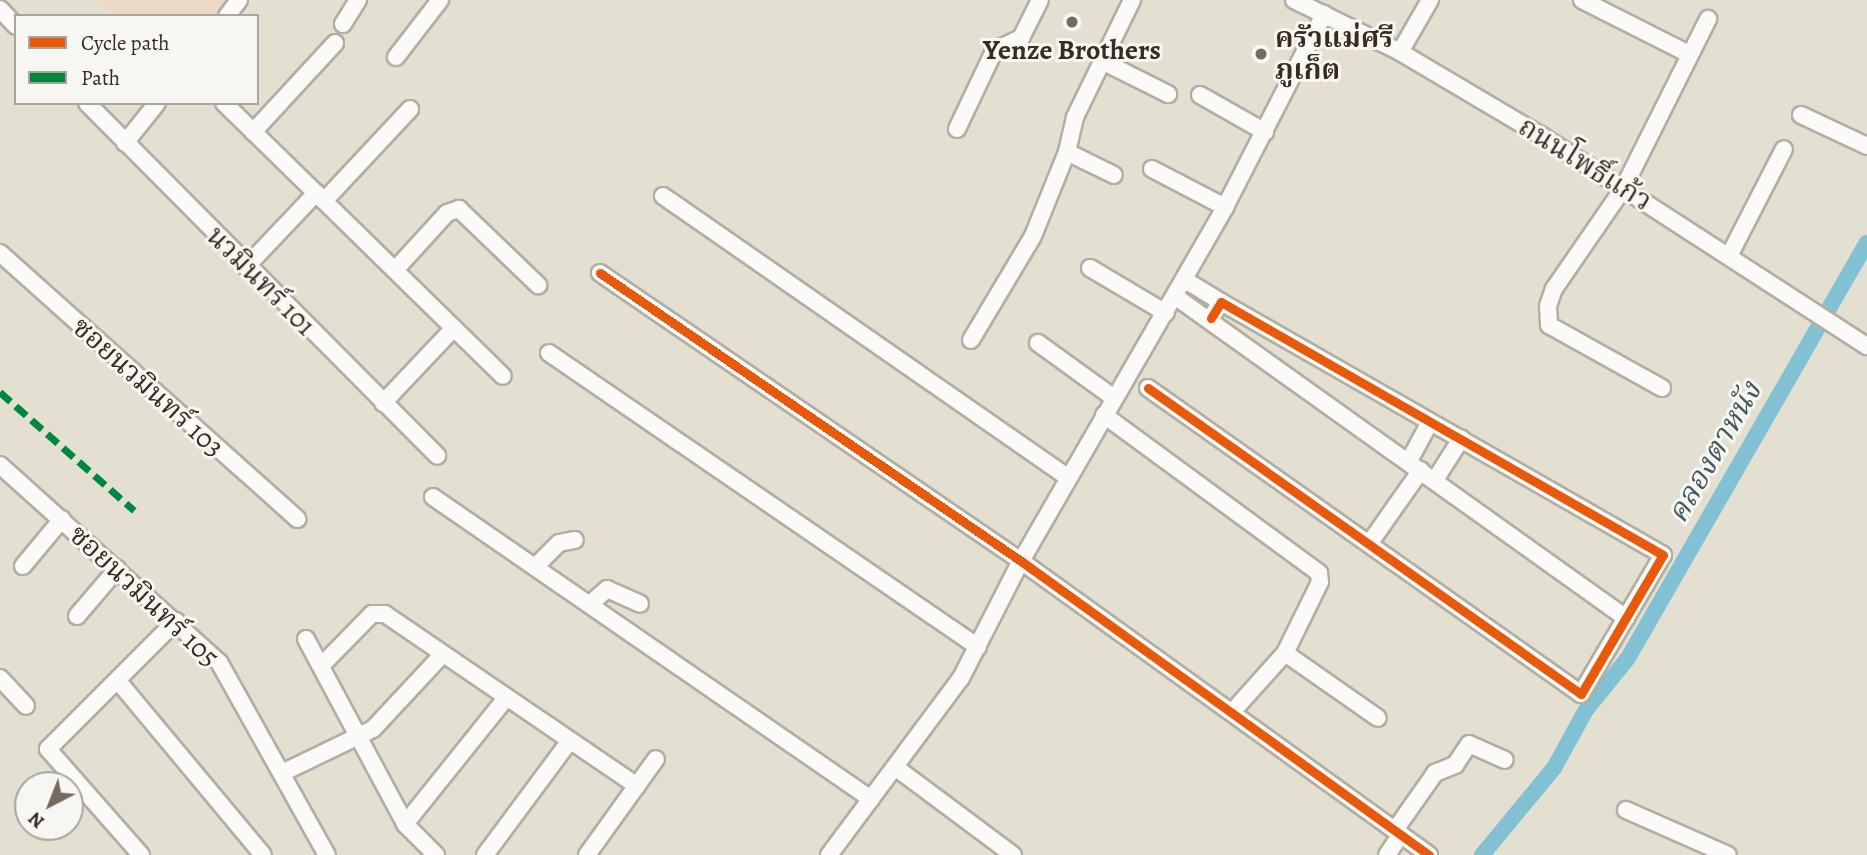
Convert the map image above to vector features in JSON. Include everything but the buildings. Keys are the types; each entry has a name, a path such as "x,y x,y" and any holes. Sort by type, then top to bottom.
{"street":[{"path":"343,24 358,0"},
{"path":"957,129 994,51 1021,38 1040,0"},
{"path":"971,340 1033,236 1068,152 1075,117 1132,0"},
{"name":"ถนนโพธิ์แก้ว","path":"1294,0 1400,52 1623,187 1867,346"},
{"path":"1400,52 1430,0"},
{"path":"1582,0 1689,54"},
{"path":"396,57 432,3"},
{"path":"0,9 14,24"},
{"path":"829,855 951,693 1068,477 1176,297 1226,207 1324,14"},
{"path":"1661,388 1547,323 1554,289 1623,187 1707,19"},
{"path":"253,132 335,43"},
{"path":"1102,61 1168,94"},
{"path":"1200,95 1265,132"},
{"name":"นวมินทร์ 101","path":"89,105 246,267 436,456"},
{"path":"125,144 155,105"},
{"path":"226,105 503,376"},
{"path":"246,267 410,109"},
{"path":"1801,116 1867,146"},
{"path":"1729,256 1784,149"},
{"path":"1068,152 1114,175"},
{"path":"1152,169 1226,207"},
{"path":"663,196 1068,477"},
{"path":"395,270 447,214 459,209 538,285"},
{"name":"ซอยนวมินทร์ 103","path":"0,253 297,519"},
{"path":"1090,268 1166,313"},
{"path":"600,272 1021,561 1233,711 1429,855"},
{"path":"1148,388 1581,694 1663,555 1185,279"},
{"path":"1176,297 1211,318 1626,618"},
{"path":"1211,318 1221,302"},
{"path":"383,403 454,328"},
{"path":"1269,360 1283,338"},
{"path":"1038,343 1114,398"},
{"path":"549,353 978,647"},
{"path":"1104,415 1319,573 1320,582 1285,653 1233,711"},
{"path":"1369,544 1415,466 1430,422"},
{"path":"1435,480 1461,439"},
{"name":"ซอยนวมินทร์ 105","path":"3,472 62,519 219,662 327,855"},
{"path":"433,497 871,799"},
{"path":"23,566 62,519"},
{"path":"535,567 559,543 575,540"},
{"path":"77,617 117,569"},
{"path":"590,604 607,589 640,604"},
{"path":"322,664 378,612 637,786"},
{"path":"141,855 48,749 176,621"},
{"path":"306,639 322,664 405,824 436,855"},
{"path":"1285,653 1378,718"},
{"path":"282,773 361,737 384,719 441,656"},
{"path":"0,678 26,706"},
{"path":"118,681 263,855"},
{"path":"405,824 505,699"},
{"path":"485,855 569,742"},
{"path":"1387,855 1398,832 1435,774 1455,765 1469,744 1506,760"},
{"path":"587,855 656,759"},
{"path":"895,767 1013,855"},
{"path":"1626,810 1728,855"}],"shaded area":[{"path":"96,0 228,0 217,14 111,14"}],"waterway":[{"name":"คลองตาหนัง","path":"1482,855 1554,768 1586,710 1628,658 1867,243"}],"marked path":[{"path":"0,392 134,510"}],"cycle path":[{"path":"600,273 1021,561 1429,855"},
{"path":"1148,388 1581,694 1663,555 1221,302 1211,318"}],"place":[{"name":"Yenze Brothers","path":"1072,22"},
{"name":"ครัวแม่ศรี ภูเก็ต","path":"1261,54"}]}
